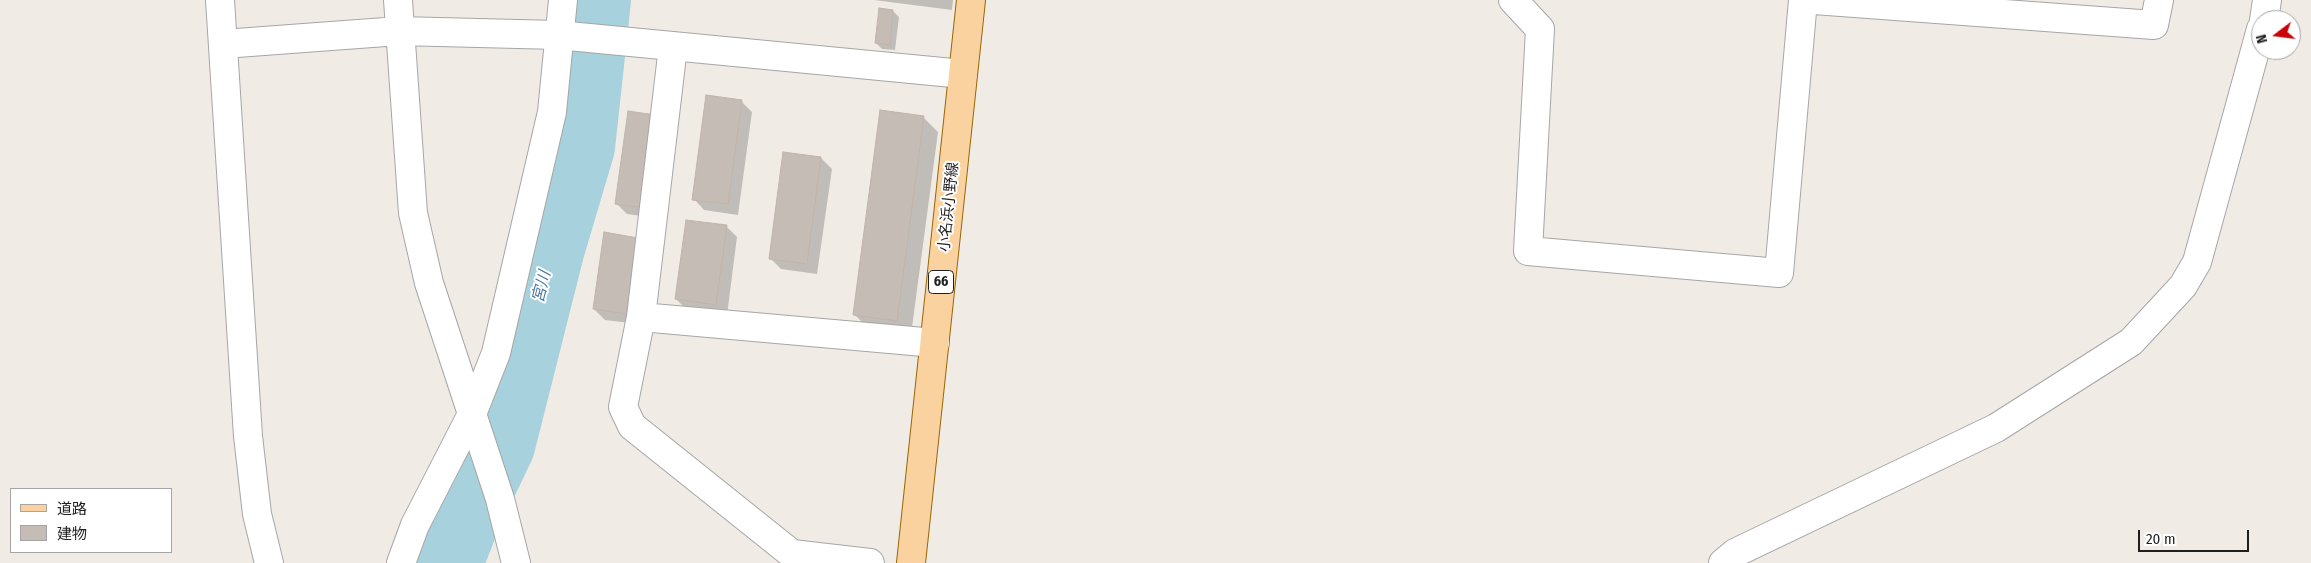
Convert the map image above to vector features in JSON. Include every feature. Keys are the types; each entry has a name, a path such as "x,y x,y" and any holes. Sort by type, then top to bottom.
{"main road":[{"name":"小名浜小野線","path":"911,563 971,0"}],"street":[{"path":"220,0 248,436 257,514 269,563"},
{"path":"398,0 412,213 429,283 500,499 516,563"},
{"path":"401,563 415,525 475,422 496,353 552,112 562,36 563,0"},
{"path":"1513,0 1540,28 1528,251 1779,273 1803,0"},
{"path":"1814,0 1890,2 2154,25 2158,0"},
{"path":"223,44 400,31 562,36 963,74"},
{"path":"673,47 641,317 622,408 632,426 792,554 870,563"},
{"path":"1723,563 1735,553 1996,428 2131,342 2183,286 2197,262 2252,60"},
{"path":"641,317 935,343"}],"building":[{"path":"879,8 893,10 890,45 875,43"},
{"path":"706,95 742,100 728,204 692,200"},
{"path":"880,110 924,116 897,321 853,315"},
{"path":"628,111 656,115 644,208 615,204"},
{"path":"783,152 821,157 807,264 769,259"},
{"path":"686,220 727,225 716,305 675,299"},
{"path":"604,232 638,238 627,314 593,309"}],"waterway":[{"name":"宮川","path":"450,563 469,515 502,446 552,248 582,147 598,0"}]}
